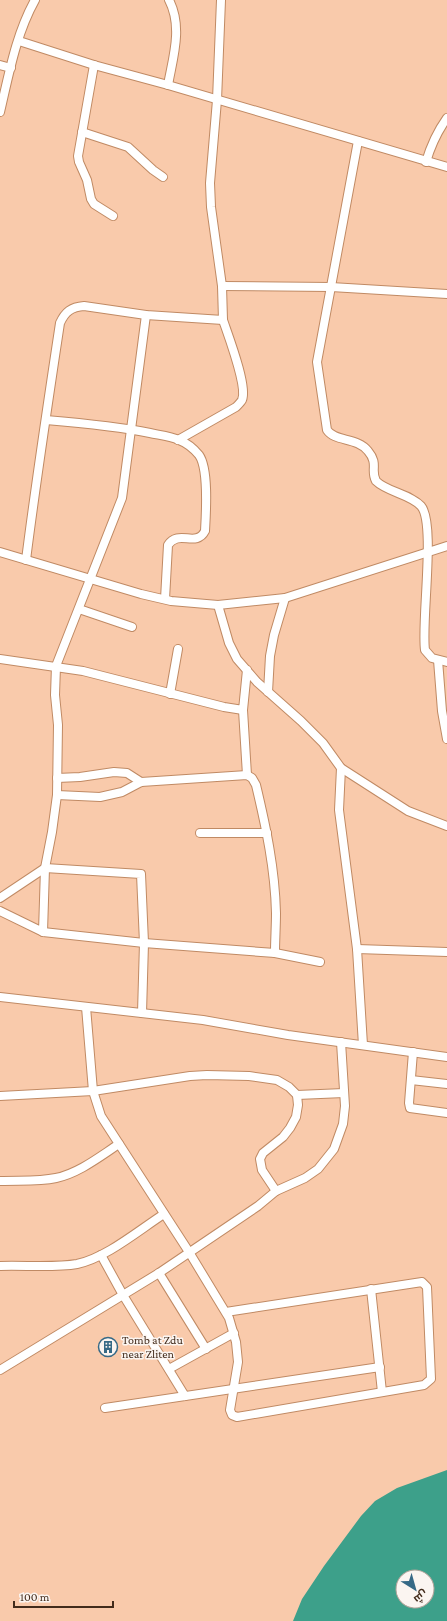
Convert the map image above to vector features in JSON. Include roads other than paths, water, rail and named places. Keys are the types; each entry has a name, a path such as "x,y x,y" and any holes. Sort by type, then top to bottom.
{"street":[{"path":"0,112 19,41 27,16 35,0"},
{"path":"168,85 176,43 177,29 176,16 170,0"},
{"path":"178,440 236,407 242,400 243,389 240,374 223,320 222,286 210,189 210,167 217,100 221,0"},
{"path":"19,41 94,65 168,85 447,167"},
{"path":"0,65 11,68"},
{"path":"94,65 78,156 87,180 89,197 94,204 112,216"},
{"path":"426,162 430,146 438,130 447,118"},
{"path":"82,132 128,147 163,177"},
{"path":"358,141 317,362 327,430 333,436 356,442 367,450 375,463 374,477 376,481 418,503 423,508 426,514 429,552 425,600 425,650 428,654 438,660 447,662"},
{"path":"222,286 331,287 447,294"},
{"path":"26,560 39,456 46,420 60,323 64,315 76,307 84,306 146,315 223,320"},
{"path":"43,932 45,868 57,795 58,725 55,695 56,666 103,550 122,498 146,315"},
{"path":"46,420 131,429 178,440 188,445 199,455 203,464 206,485 205,530 203,536 199,538 178,538 171,541 168,545 165,599"},
{"path":"0,552 121,589 165,599 218,606 285,598 447,546"},
{"path":"268,692 270,656 274,635 285,598"},
{"path":"218,606 229,643 237,659 268,692 323,743 341,768 408,811 447,826"},
{"path":"79,609 132,627"},
{"path":"170,694 178,649"},
{"path":"0,658 83,671 170,694 243,710"},
{"path":"438,660 442,711 447,739"},
{"path":"247,670 243,710 247,776"},
{"path":"341,768 339,810 357,949 363,1044"},
{"path":"57,778 80,777 114,772 127,773 141,782"},
{"path":"57,795 100,797 114,795 131,789 141,782 247,776 252,778 256,785 267,833 275,895 275,953"},
{"path":"200,833 267,833"},
{"path":"0,898 45,868 141,874 144,943 142,1013"},
{"path":"0,911 43,932 144,943 275,953 320,962"},
{"path":"357,949 447,952"},
{"path":"0,997 203,1020 288,1035 363,1044 447,1057"},
{"path":"86,1007 93,1091 101,1116 226,1312 234,1333 238,1362 235,1389 230,1410 232,1415 237,1417 424,1385 431,1379 427,1287 424,1282 420,1281 226,1312"},
{"path":"0,1370 159,1273 258,1206 276,1191 312,1174 329,1156 338,1142 343,1124 345,1106 341,1042"},
{"path":"413,1052 410,1080 410,1108 447,1113"},
{"path":"0,1096 93,1091 190,1076 207,1075 249,1076 277,1080 289,1087 297,1095 298,1105 296,1117 283,1137 263,1153 260,1159 262,1170 276,1191"},
{"path":"410,1080 447,1084"},
{"path":"297,1095 344,1093"},
{"path":"0,1181 42,1180 63,1176 79,1169 119,1144"},
{"path":"0,1266 69,1265 85,1262 101,1255 164,1214"},
{"path":"101,1255 123,1295 185,1396"},
{"path":"159,1273 206,1349"},
{"path":"371,1289 382,1392"},
{"path":"169,1370 234,1333"},
{"path":"105,1408 380,1368"}],"water":[{"path":"447,1470 447,1621 293,1621 302,1599 324,1566 361,1516 375,1501 397,1488"}],"place":[{"name":"Tomb at Zdu near Zliten","path":"108,1347"}]}
